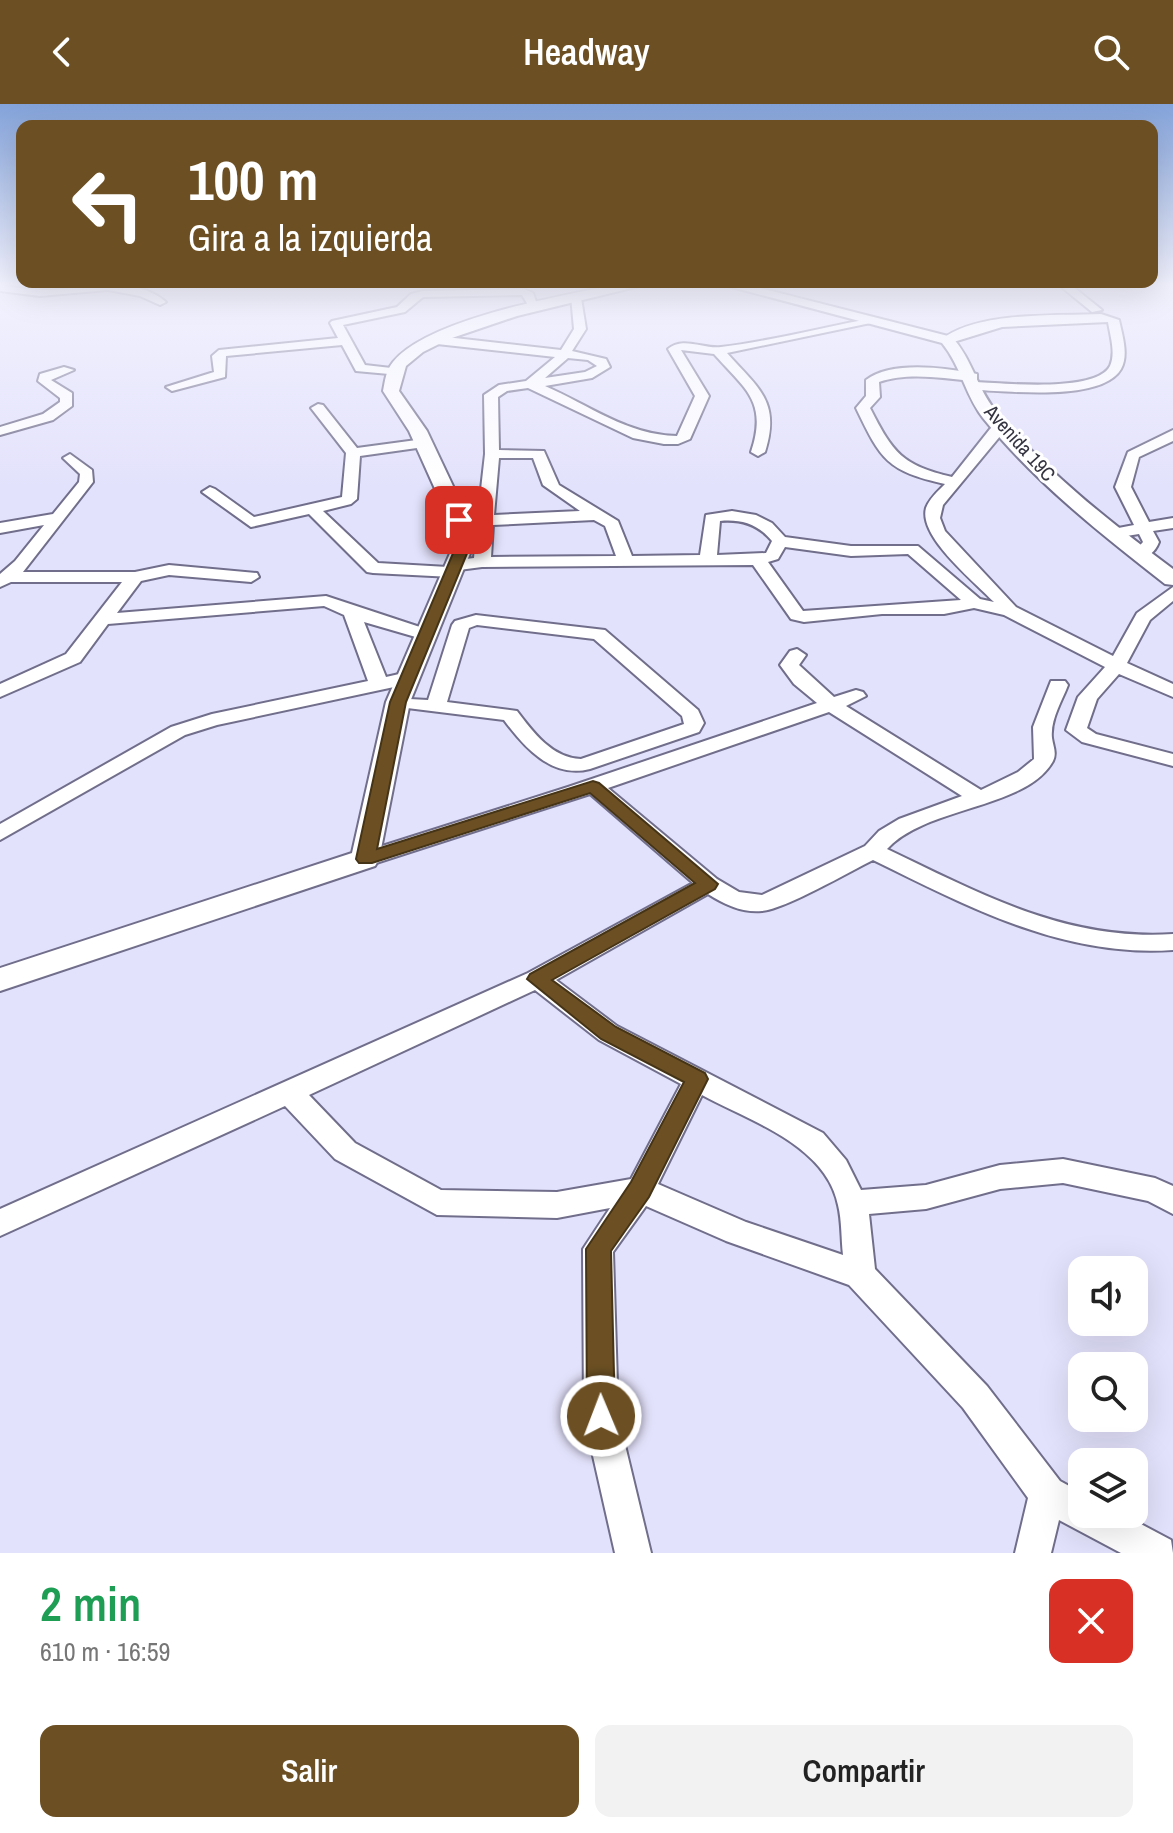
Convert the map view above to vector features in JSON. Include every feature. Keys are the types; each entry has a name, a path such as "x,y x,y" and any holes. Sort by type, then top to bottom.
{"street":[{"path":"172,387 221,374 218,356 227,353"},
{"path":"352,353 360,368 396,372"},
{"path":"365,859 398,702 461,551 459,520 424,443 391,391 398,364 416,353"},
{"path":"482,562 492,454 491,395 504,388 588,375 604,367 597,359 536,353"},
{"path":"530,384 565,353"},
{"path":"530,384 574,404 623,432 683,439 702,396 676,353"},
{"path":"720,353 750,382 766,408 763,439 758,452"},
{"name":"Avenida 19C","path":"958,353 965,361 986,411 1051,480 1173,579"},
{"path":"956,482 909,472 887,457 863,408 873,397 872,380 896,373 974,382 1078,386 1096,383 1111,375 1117,367 1118,353"},
{"path":"0,431 19,428 48,417 67,403 67,396 44,381 45,377 68,370"},
{"path":"210,492 251,522 314,510 349,499 353,453 318,408"},
{"path":"0,416 19,428"},
{"path":"1001,426 986,439 956,482 933,507 932,523 946,545 1003,599 1010,611"},
{"path":"1140,554 1151,542 1123,487 1133,455 1163,442 1173,434"},
{"path":"353,453 424,443"},
{"path":"492,454 539,454 548,482 612,524 626,562"},
{"path":"4,580 58,518 88,477 70,458"},
{"path":"314,510 373,568 453,569 482,562 758,560 772,556 780,541"},
{"path":"459,520 486,522 595,515"},
{"path":"708,559 712,518 728,515 759,521 771,528 780,541 851,551 912,549 974,603"},
{"path":"0,528 58,518"},
{"path":"1114,533 1173,523"},
{"path":"758,560 797,615 804,617 882,609 944,609 974,603 1010,611 1173,691"},
{"path":"4,580 135,577 169,570 251,577"},
{"path":"0,691 73,658 106,619 135,577"},
{"path":"1173,592 1143,617 1117,665 1088,697 1076,730 1089,738 1173,760"},
{"path":"106,619 326,601 426,635"},
{"path":"352,612 379,684"},
{"path":"398,702 510,715 526,737 559,762 570,766 583,765 692,728 694,723 691,714 599,634 476,620 461,625 436,706"},
{"path":"797,655 789,665 794,673 830,704 978,797"},
{"path":"0,833 178,731 212,720 408,678"},
{"path":"593,786 709,884 731,898 748,903 765,903 873,851 891,833 962,801 1009,788 1044,760 1042,733 1058,685"},
{"path":"0,980 593,786 856,696"},
{"path":"873,851 996,909 1063,933 1117,942 1173,942"},
{"path":"0,1223 537,979 709,884"},
{"path":"537,979 608,1033 813,1141 836,1168 853,1203 860,1275"},
{"path":"633,1553 601,1416 598,1249 640,1190 697,1079"},
{"path":"287,1090 345,1151 437,1202 557,1205 640,1190 737,1232 860,1275 975,1397 1047,1494 1068,1505"},
{"path":"853,1203 926,1197 1000,1177 1063,1171 1155,1190 1173,1201"},
{"path":"1033,1553 1047,1494"},
{"path":"1111,1528 1158,1553"}],"route":[{"path":"459,520 461,551 398,702 365,859 593,786 709,884 537,979 608,1033 697,1079 640,1190 598,1249 601,1416"}]}
